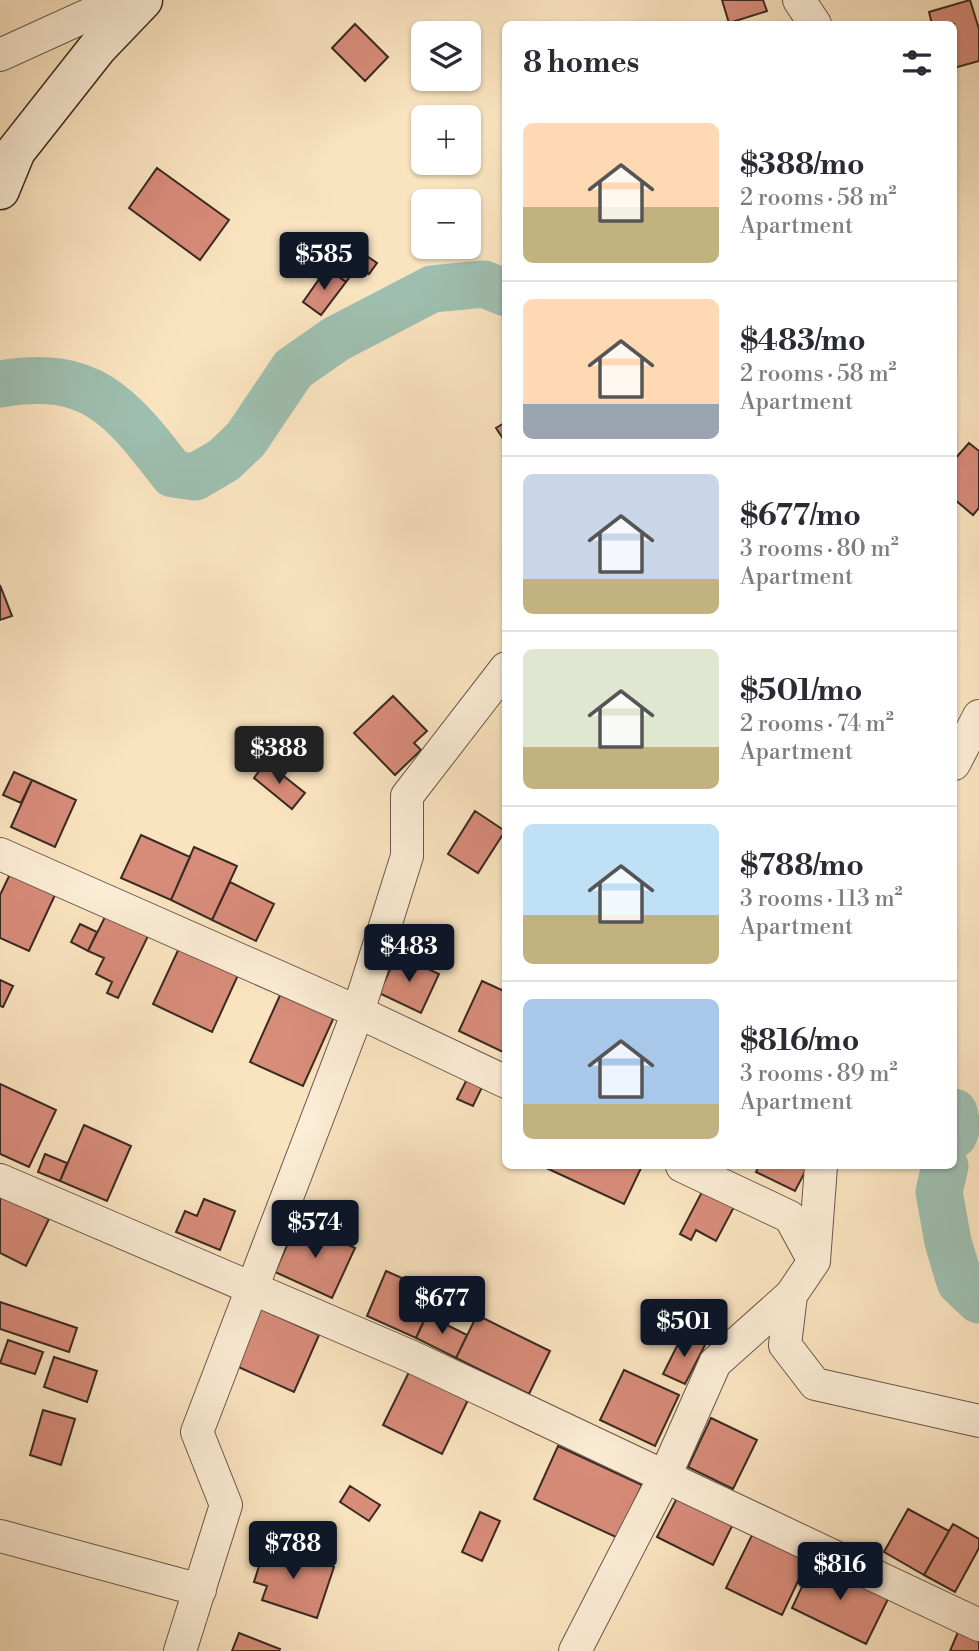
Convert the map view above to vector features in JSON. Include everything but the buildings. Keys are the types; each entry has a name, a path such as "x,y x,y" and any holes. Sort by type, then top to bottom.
{"main road":[{"path":"0,190 16,151 97,47 143,0"}],"street":[{"path":"0,55 121,0"},
{"path":"799,0 813,21"},
{"path":"180,1651 226,1505 197,1432 358,1012 407,856 407,796 502,673"},
{"path":"957,758 979,716"},
{"path":"0,854 358,1012 502,1080"},
{"path":"688,1169 790,1217 814,1261"},
{"path":"575,1651 665,1476 715,1363 791,1295 814,1261 821,1169"},
{"path":"0,1180 410,1356 979,1625"},
{"path":"791,1295 785,1345 815,1384 979,1420"},
{"path":"0,1536 200,1590"}],"waterway":[{"path":"0,384 59,382 102,398 137,429 173,474 195,477 224,460 246,439 293,369 336,339 432,289 484,284 502,291"},
{"path":"944,1169 939,1192 948,1242 960,1282 979,1300"}]}
